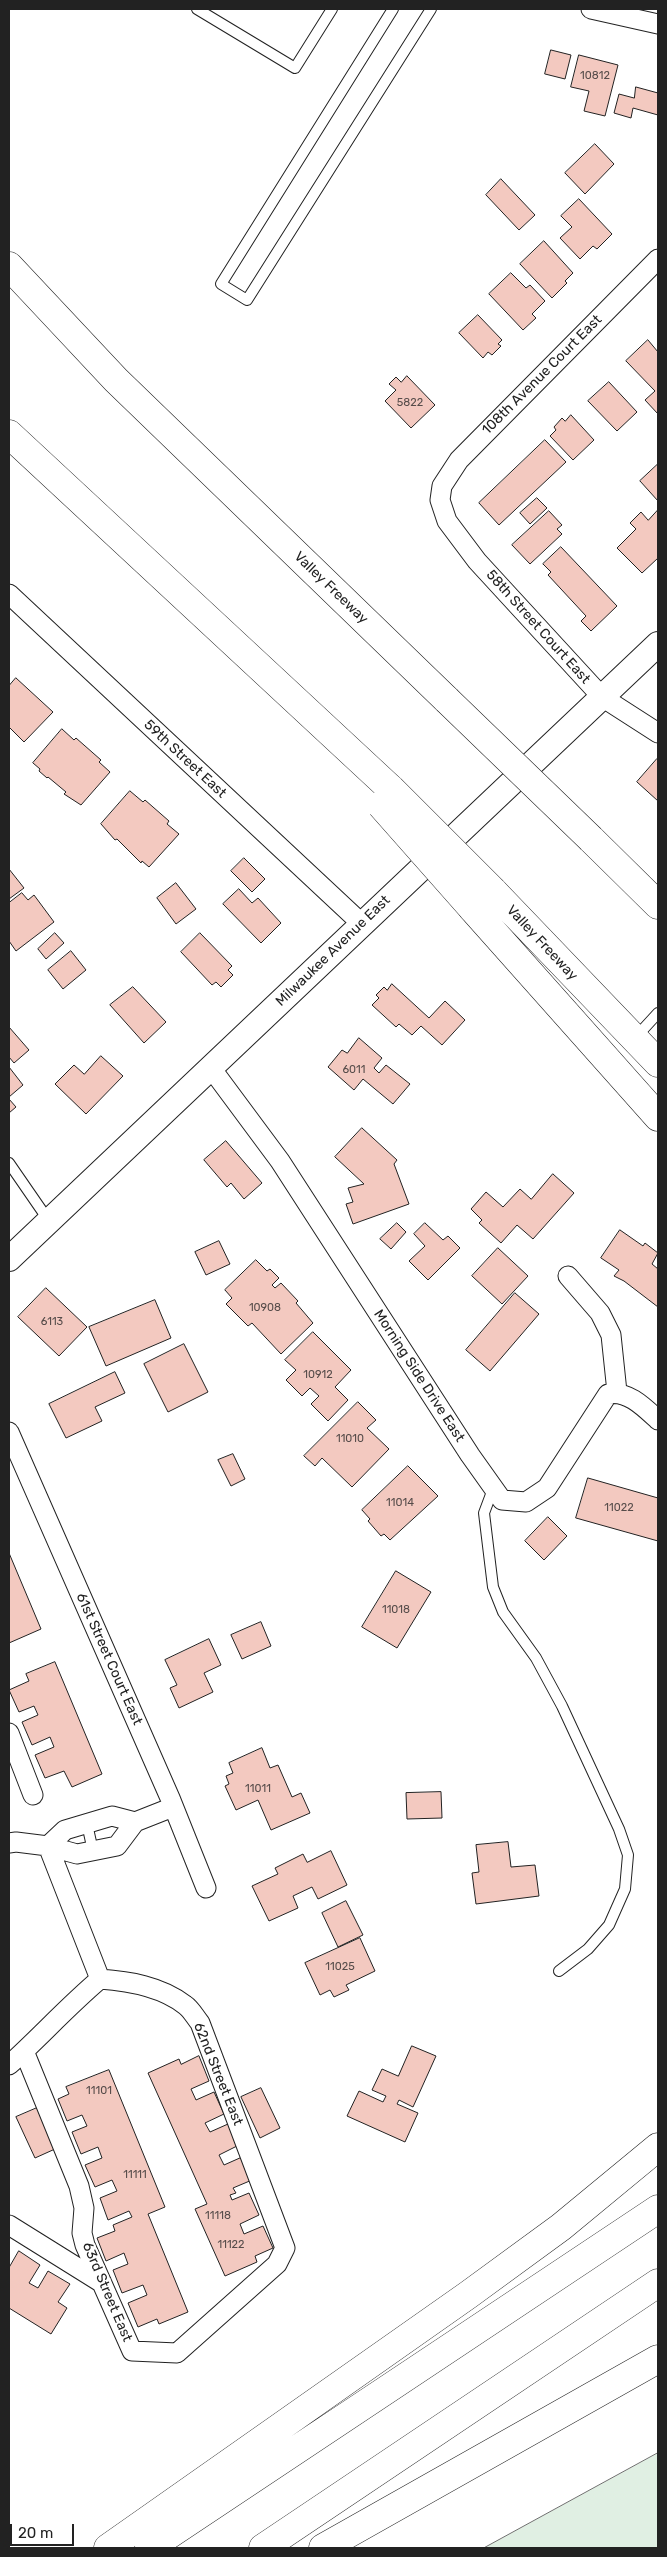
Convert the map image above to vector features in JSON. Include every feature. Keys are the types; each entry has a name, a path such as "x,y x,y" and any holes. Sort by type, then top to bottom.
{"highway":[{"name":"Valley Freeway","path":"9,266 116,380 658,905"},
{"name":"Valley Freeway","path":"9,434 245,654 386,797 493,891 658,1063"},
{"path":"386,797 472,908 658,1117"},
{"path":"108,2548 476,2290 560,2227 658,2148"},
{"path":"148,2548 658,2209"},
{"path":"263,2548 658,2283"},
{"path":"323,2548 658,2359"}],"street":[{"path":"591,9 658,24"},
{"name":"108th Avenue Court East","path":"440,500 442,486 460,460 658,259"},
{"name":"58th Street Court East","path":"440,500 447,521 477,561 602,697 658,733"},
{"name":"59th Street East","path":"9,594 361,923"},
{"name":"Milwaukee Avenue East","path":"9,1259 361,923 658,644"},
{"name":"Morning Side Drive East","path":"211,1068 280,1161 493,1489 502,1500 514,1503 526,1502 547,1488 608,1394 617,1392"},
{"path":"568,1276 600,1313 611,1335 617,1392 640,1403 658,1420"},
{"name":"61st Street Court East","path":"9,1432 173,1807 206,1888"},
{"path":"9,1733 33,1794"},
{"path":"9,1843 48,1846 77,1854 117,1846 135,1822 173,1807"},
{"path":"48,1846 65,1830 112,1816 135,1822"},
{"path":"9,2065 70,2005 100,1979 48,1846"},
{"name":"62nd Street East","path":"100,1979 127,1980 166,1994 186,2005 200,2022 285,2248 277,2264 221,2316"},
{"name":"63rd Street East","path":"24,2051 79,2186 84,2208 82,2233 85,2245 132,2351 177,2353 221,2316"},
{"path":"9,2225 102,2283"}],"lane":[{"path":"197,9 295,68 332,9"},
{"path":"393,9 221,284 247,300 431,9"},
{"path":"633,1039 658,1013"},
{"path":"9,1163 49,1221"},
{"path":"493,1489 484,1513 492,1587 503,1612 536,1658 562,1706 619,1829 628,1855 625,1889 609,1925 588,1949 559,1971"},
{"path":"87,1824 93,1851"}],"green space":[{"path":"658,2453 658,2548 484,2548"}],"building":[{"path":"551,50 571,55 565,79 545,74"},
{"path":"579,55 618,65 605,116 584,111 589,91 571,87"},
{"path":"636,87 658,93 658,115 633,108 631,118 614,113 619,94 634,98"},
{"path":"595,144 614,164 585,194 565,173"},
{"path":"501,179 535,215 519,230 486,195"},
{"path":"579,199 612,234 597,249 593,246 580,259 560,238 572,227 561,216"},
{"path":"544,241 573,273 565,281 567,283 552,298 520,264"},
{"path":"511,273 526,288 530,285 545,301 532,314 536,318 523,330 489,294"},
{"path":"478,315 502,340 498,344 501,346 492,355 488,352 483,358 459,333"},
{"path":"648,340 658,352 658,414 645,400 655,391 626,361"},
{"path":"407,376 435,405 411,428 385,401 396,390 389,384 396,377 401,382"},
{"path":"609,382 637,412 617,431 588,401"},
{"path":"571,415 594,440 573,460 550,436 556,430 554,427 562,418 565,421"},
{"path":"545,440 566,462 499,525 479,503"},
{"path":"658,464 658,501 640,481"},
{"path":"537,498 547,508 530,524 520,513"},
{"path":"658,510 658,558 642,573 617,548 636,529 630,523 641,512 648,520"},
{"path":"549,511 562,525 557,529 562,534 530,564 512,545"},
{"path":"561,547 617,606 591,631 581,621 586,616 548,575 551,572 543,564"},
{"path":"16,678 53,712 24,742 9,727 9,686"},
{"path":"62,729 74,740 76,738 101,760 99,762 110,772 81,805 64,794 66,792 39,771 40,769 33,763"},
{"path":"658,760 658,801 637,782"},
{"path":"130,791 143,802 145,800 169,821 167,824 179,834 149,867 142,861 141,863 117,839 115,840 101,824"},
{"path":"244,858 265,879 252,892 231,871"},
{"path":"9,869 24,888 9,899"},
{"path":"176,883 196,909 176,924 157,898"},
{"path":"239,889 252,903 258,898 281,923 261,943 223,904"},
{"path":"22,893 28,900 34,895 54,922 16,951 9,941 9,903"},
{"path":"55,933 64,943 46,959 38,949"},
{"path":"200,933 232,966 228,970 233,975 221,987 216,982 212,985 181,952"},
{"path":"71,951 86,970 63,989 48,970"},
{"path":"392,984 429,1018 445,1001 465,1020 442,1045 421,1026 412,1035 399,1024 396,1027 372,1005 379,998 376,995 384,987 387,990"},
{"path":"133,987 166,1022 144,1043 110,1005"},
{"path":"9,1027 29,1050 14,1063 9,1057"},
{"path":"359,1038 382,1058 374,1068 379,1073 386,1065 410,1084 393,1104 363,1079 354,1090 328,1067 342,1050 347,1053"},
{"path":"101,1056 123,1076 86,1114 55,1084 74,1065 84,1074"},
{"path":"9,1067 23,1085 9,1097"},
{"path":"9,1099 16,1107 9,1113"},
{"path":"362,1128 397,1160 394,1164 409,1204 353,1224 346,1204 353,1202 348,1188 364,1184 335,1157"},
{"path":"226,1141 262,1183 244,1199 231,1183 227,1187 204,1160"},
{"path":"553,1174 574,1193 533,1239 517,1225 501,1243 479,1223 482,1220 471,1209 486,1192 503,1207 520,1189 531,1199"},
{"path":"397,1223 406,1232 391,1249 380,1239"},
{"path":"425,1223 443,1240 448,1236 460,1248 428,1280 409,1261 425,1246 414,1234"},
{"path":"620,1230 643,1246 645,1243 658,1253 652,1264 658,1269 658,1307 624,1281 614,1276 619,1270 601,1258"},
{"path":"219,1241 230,1264 206,1275 195,1252"},
{"path":"498,1248 528,1276 502,1304 472,1276"},
{"path":"256,1260 267,1271 270,1269 279,1278 272,1285 275,1288 281,1283 298,1301 296,1303 313,1323 281,1354 252,1323 248,1326 226,1304 232,1298 225,1290"},
{"path":"46,1288 87,1327 59,1356 18,1317"},
{"path":"515,1293 539,1314 490,1371 466,1350"},
{"path":"155,1300 171,1338 106,1366 89,1327"},
{"path":"313,1332 351,1370 335,1387 348,1400 328,1421 311,1404 319,1396 310,1388 302,1396 286,1380 296,1370 285,1360"},
{"path":"184,1344 208,1392 168,1412 144,1364"},
{"path":"115,1372 125,1393 95,1407 102,1421 66,1438 49,1404"},
{"path":"358,1402 376,1420 367,1428 389,1449 352,1487 322,1458 315,1466 304,1456"},
{"path":"233,1454 245,1479 231,1486 218,1460"},
{"path":"408,1466 438,1496 390,1540 384,1534 381,1536 368,1521 370,1519 362,1510"},
{"path":"588,1478 658,1498 658,1541 576,1518"},
{"path":"548,1517 567,1536 544,1560 525,1541"},
{"path":"9,1553 41,1629 9,1643"},
{"path":"396,1571 431,1592 397,1648 362,1627"},
{"path":"261,1622 271,1646 242,1659 231,1635"},
{"path":"209,1639 221,1665 204,1673 213,1692 179,1708 170,1688 177,1685 165,1660"},
{"path":"55,1662 102,1774 72,1787 64,1771 45,1778 35,1755 54,1747 50,1737 32,1745 22,1722 38,1715 34,1706 19,1712 9,1690 29,1681 26,1674"},
{"path":"262,1748 270,1768 278,1765 292,1797 301,1793 310,1813 271,1830 258,1800 236,1810 225,1786 229,1784 226,1776 233,1773 229,1763"},
{"path":"441,1792 442,1818 407,1819 406,1793"},
{"path":"508,1842 511,1867 535,1865 539,1896 476,1904 472,1873 479,1872 476,1845"},
{"path":"331,1851 347,1885 318,1899 312,1887 293,1896 298,1908 269,1921 252,1886 278,1874 275,1868 303,1854 307,1862"},
{"path":"346,1901 363,1935 338,1947 322,1913"},
{"path":"360,1938 375,1971 346,1985 349,1990 334,1997 330,1990 320,1995 305,1963"},
{"path":"412,2046 436,2056 413,2107 399,2100 397,2104 418,2113 405,2142 347,2116 359,2091 383,2102 386,2096 372,2090 382,2069 398,2076"},
{"path":"199,2056 209,2081 191,2089 196,2100 214,2092 224,2114 205,2123 210,2132 228,2124 237,2146 219,2155 224,2165 242,2157 252,2180 233,2188 236,2193 230,2195 232,2200 249,2193 259,2215 240,2224 244,2234 263,2226 273,2248 255,2256 257,2262 225,2276 195,2209 207,2204 148,2073 179,2059 181,2064"},
{"path":"109,2070 165,2207 148,2214 188,2312 159,2324 157,2319 138,2327 128,2303 147,2295 143,2285 122,2293 113,2270 128,2264 124,2253 106,2261 97,2238 115,2231 113,2225 132,2217 129,2211 108,2220 100,2198 117,2191 112,2180 95,2187 85,2165 102,2158 98,2147 81,2154 72,2132 87,2126 82,2115 67,2121 58,2099 69,2094 66,2087"},
{"path":"261,2088 280,2128 260,2138 241,2097"},
{"path":"37,2108 55,2149 35,2158 16,2117"},
{"path":"19,2251 40,2265 29,2283 38,2288 48,2271 70,2284 58,2302 67,2308 51,2334 9,2308 9,2268"}]}
